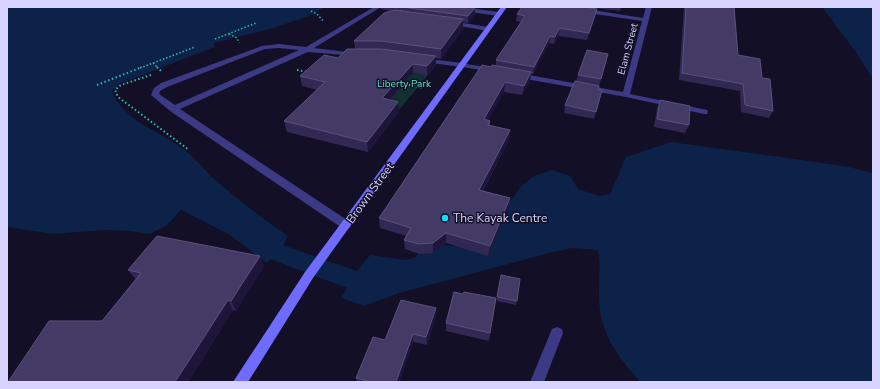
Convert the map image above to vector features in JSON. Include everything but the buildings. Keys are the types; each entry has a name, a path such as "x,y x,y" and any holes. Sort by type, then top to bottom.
{"main road":[{"name":"Brown Street","path":"240,382 309,275 501,11"}],"street":[{"path":"448,7 501,11"},
{"path":"561,7 646,20"},
{"name":"Elam Street","path":"626,95 649,7"},
{"path":"173,109 306,50 370,12 378,10"},
{"path":"441,22 488,29"},
{"path":"346,225 204,131 155,95 157,90 164,85 264,47 279,46 346,55 360,55"},
{"path":"411,59 463,65 626,95 704,112"},
{"path":"537,382 557,333"}],"path":[{"path":"311,11 317,14"},
{"path":"215,39 256,23"},
{"path":"229,34 237,38"},
{"path":"97,86 195,47"},
{"path":"153,63 159,69"}],"green space":[{"name":"Liberty Park","path":"366,64 427,76 399,110 385,105"}],"water":[{"path":"7,7 325,7 309,16 270,29 214,43 214,47 120,84 112,91 117,102 133,118 182,148 231,193 288,236 283,245 357,271 370,255 405,260 414,258 430,244 455,246 501,215 521,186 534,176 552,170 570,176 578,189 600,196 610,194 626,157 671,142 849,167 873,173 873,382 640,382 616,351 605,330 601,318 599,305 600,265 598,250 572,248 549,253 399,293 364,306 341,298 347,288 270,259 267,263 230,235 181,210 167,225 150,234 130,231 104,230 53,234 7,227"},
{"path":"822,7 873,7 873,79 855,51"}],"place":[{"name":"The Kayak Centre","path":"445,218"}]}
